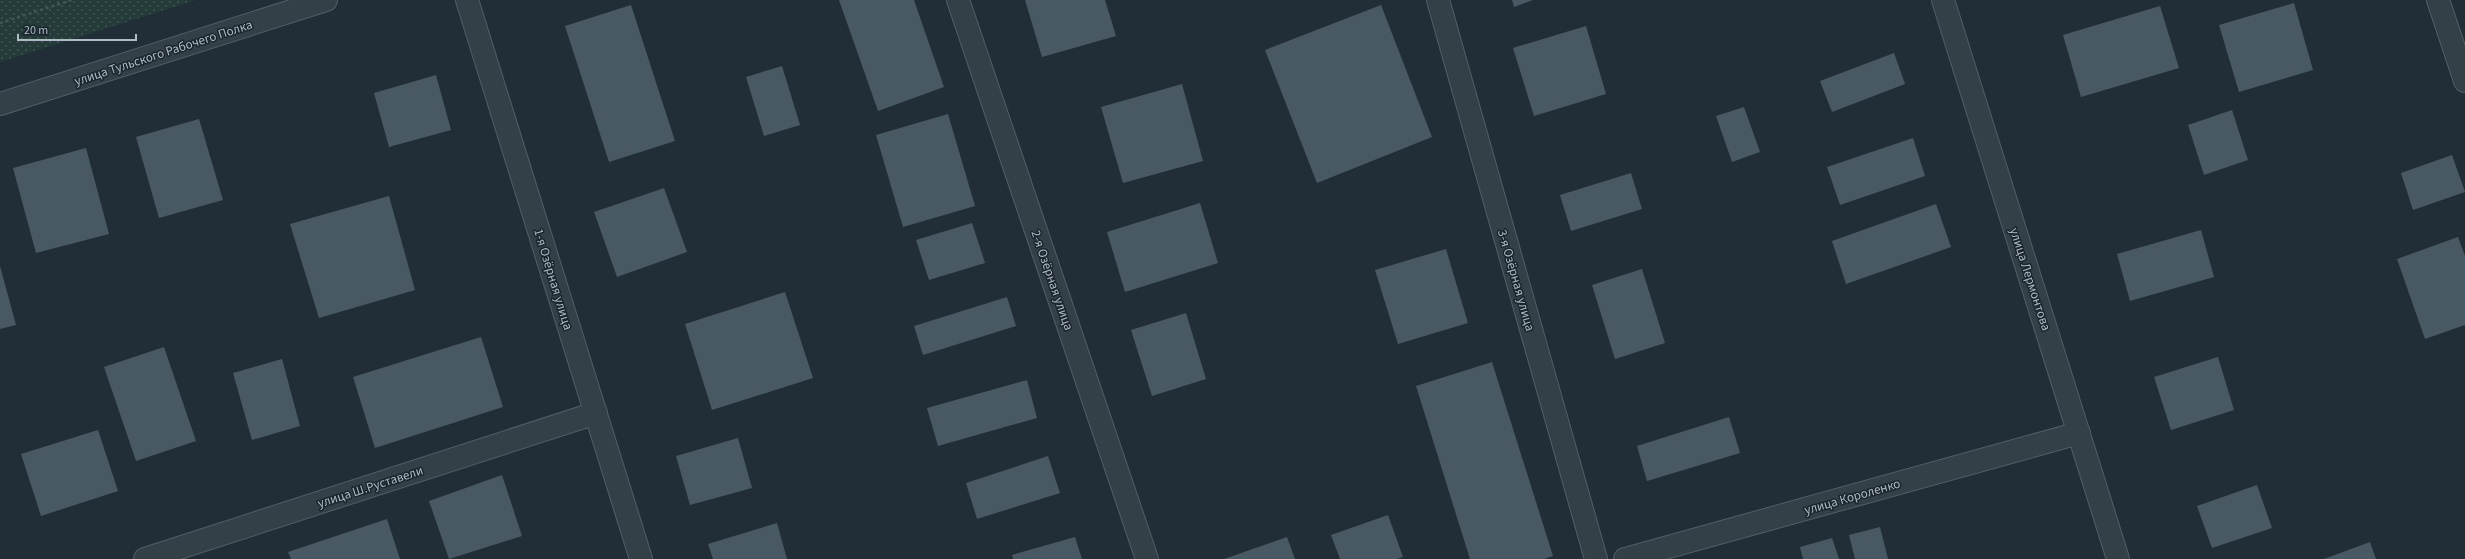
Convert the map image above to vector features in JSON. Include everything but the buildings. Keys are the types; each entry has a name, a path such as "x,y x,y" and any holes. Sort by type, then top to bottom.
{"street":[{"name":"улица Тульского Рабочего Полка","path":"0,104 326,0"},
{"name":"1-я Озёрная улица","path":"467,0 640,559"},
{"name":"2-я Озёрная улица","path":"958,0 1147,559"},
{"name":"3-я Озёрная улица","path":"1438,0 1596,559"},
{"name":"улица Лермонтова","path":"1943,0 2118,559"},
{"path":"2438,0 2465,81"},
{"name":"улица Ш.Руставели","path":"145,559 596,413"},
{"name":"улица Короленко","path":"1625,559 2079,433"}],"path":[{"path":"0,23 72,0"}],"green space":[{"path":"0,0 196,0 0,62"}]}
